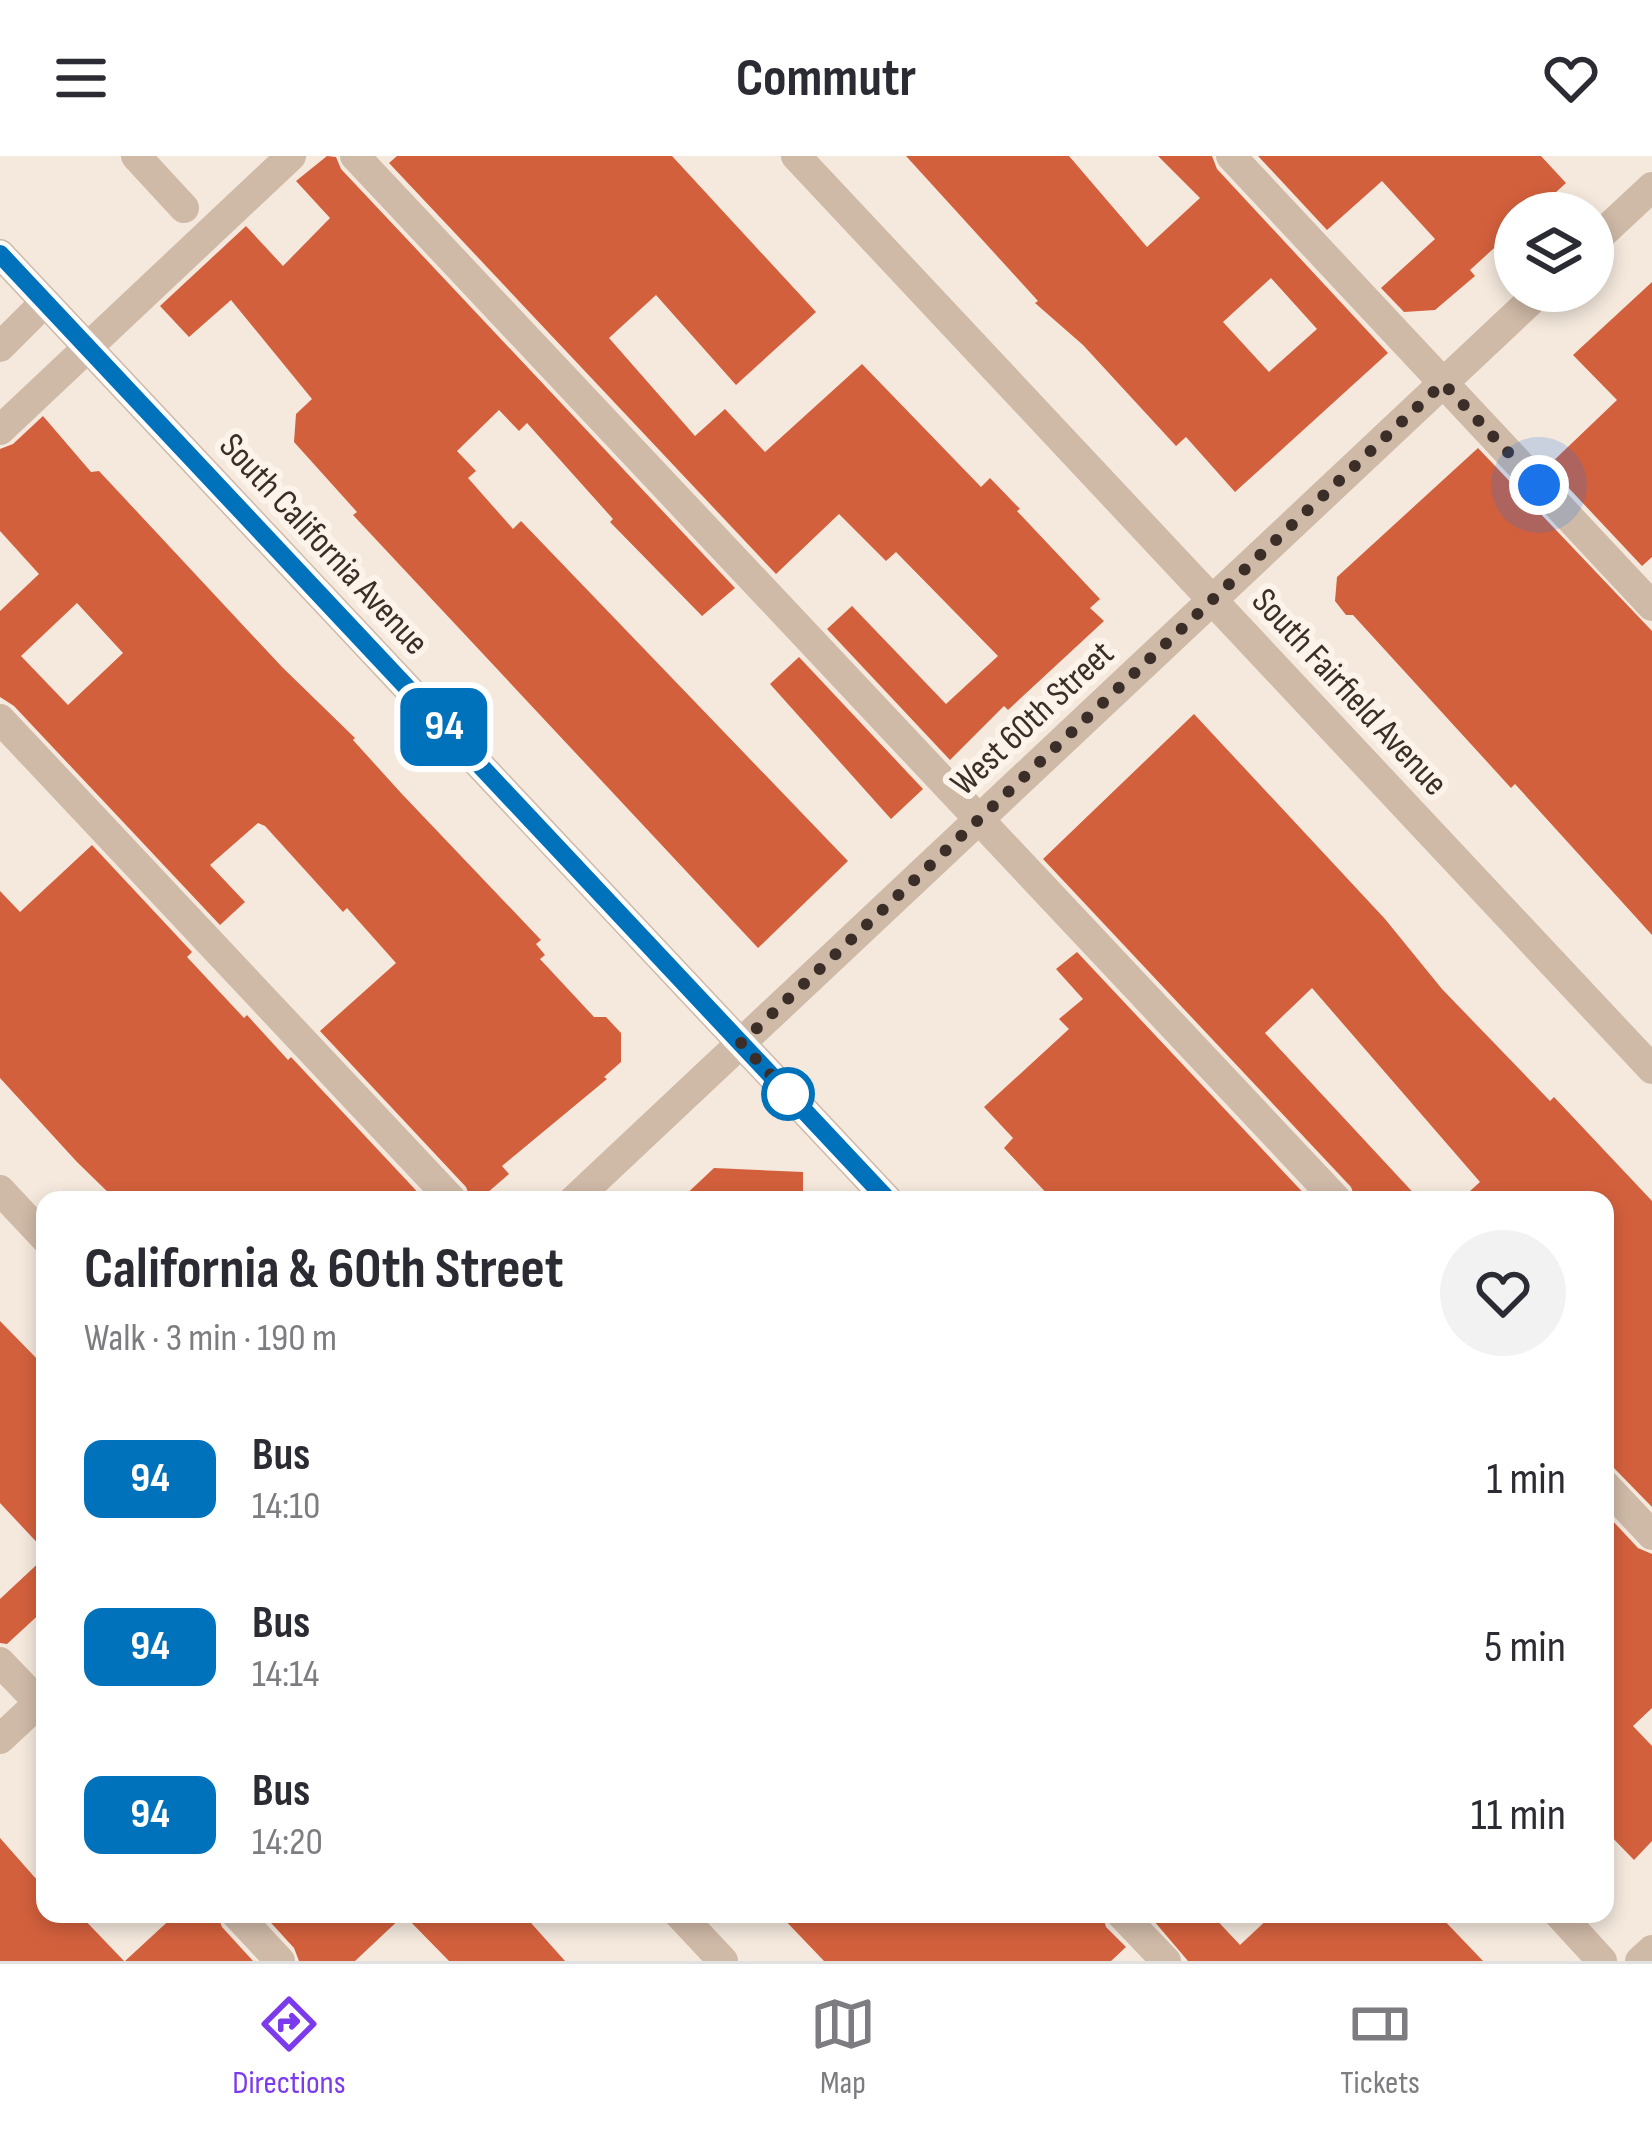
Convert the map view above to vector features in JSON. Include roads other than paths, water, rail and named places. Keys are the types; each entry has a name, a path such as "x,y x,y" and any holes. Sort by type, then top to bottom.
{"street":[{"path":"136,156 184,208"},
{"path":"0,430 291,156"},
{"path":"355,156 1329,1191"},
{"name":"South Fairfield Avenue","path":"796,156 1652,1069"},
{"path":"1231,156 1652,606"},
{"path":"1614,222 1652,187"},
{"name":"South California Avenue","path":"0,254 880,1191"},
{"path":"0,346 45,302"},
{"name":"West 60th Street","path":"584,1191 1519,312"},
{"path":"0,719 444,1191"},
{"path":"0,1190 36,1228"},
{"path":"1614,1495 1652,1535"},
{"path":"0,1661 36,1696"},
{"path":"0,1739 36,1709"},
{"path":"244,1923 280,1961"},
{"path":"687,1923 723,1961"},
{"path":"1130,1923 1166,1961"},
{"path":"1567,1923 1603,1961"},
{"path":"1640,1961 1652,1949"}]}
